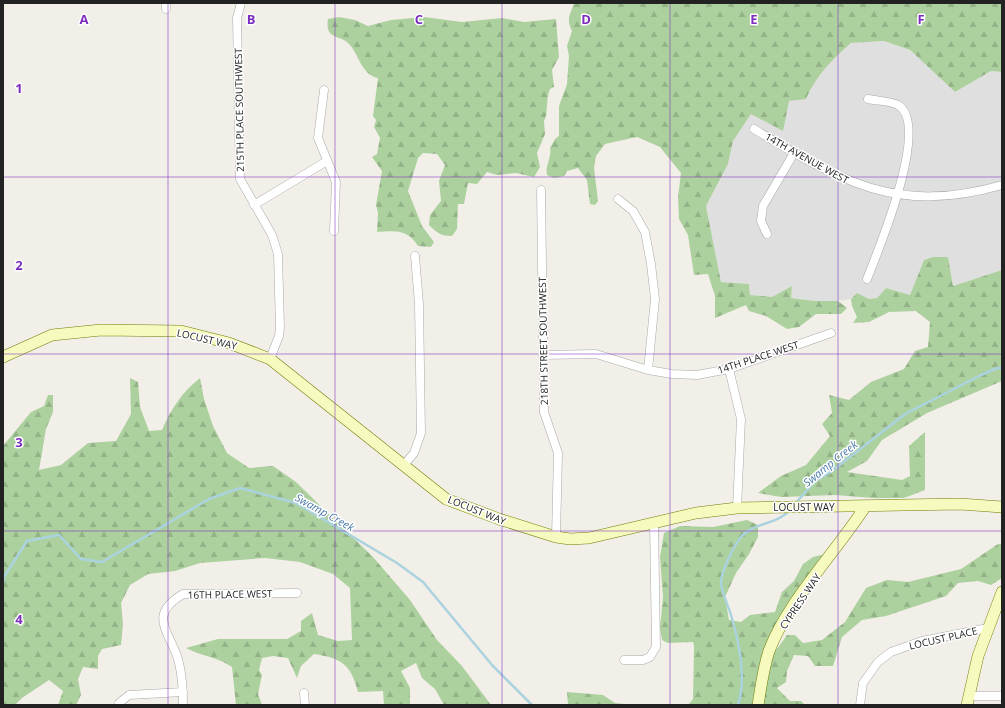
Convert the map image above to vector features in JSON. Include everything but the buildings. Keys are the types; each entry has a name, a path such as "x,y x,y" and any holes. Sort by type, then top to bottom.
{"main road":[{"name":"LOCUST WAY","path":"3,357 52,335 101,330 181,331 229,342 270,359 446,498 499,519 556,537 570,539 589,538 696,513 738,508 865,507 960,504 1002,507"},
{"name":"CYPRESS WAY","path":"758,705 766,660 776,638 804,592 848,534 865,507"},
{"path":"968,701 972,677 988,628 1002,592"}],"street":[{"name":"215TH PLACE SOUTHWEST","path":"241,3 237,18 240,179 272,235 278,254 280,328 279,336 270,359"},
{"path":"324,90 318,138 336,182 334,231"},
{"path":"867,279 904,175 909,127 906,114 898,105 868,99"},
{"name":"14TH AVENUE WEST","path":"754,129 794,153 852,183 898,194 914,197 956,196 1002,185"},
{"path":"767,234 761,221 762,206 794,153"},
{"path":"254,205 327,161"},
{"name":"218TH STREET SOUTHWEST","path":"541,190 544,412 558,453 556,537"},
{"path":"618,199 633,211 645,232 651,264 655,299 648,370"},
{"path":"404,465 414,453 421,433 419,384 419,304 415,256"},
{"name":"14TH PLACE WEST","path":"543,355 596,354 648,370 672,374 697,375 729,369 830,333"},
{"path":"729,369 741,419 738,508"},
{"path":"624,660 643,660 650,657 656,647 654,522"},
{"name":"16TH PLACE WEST","path":"183,692 177,657 164,630 164,617 168,606 184,594 297,593"},
{"name":"LOCUST PLACE","path":"860,705 863,683 878,662 891,652 922,641 988,628"},
{"path":"119,703 129,696 183,692 183,705"},
{"path":"304,693 305,705"},
{"path":"968,701 1002,696"}],"shaded area":[{"path":"884,41 910,50 955,92 991,71 1002,72 1002,270 953,286 948,257 924,260 910,295 886,288 877,298 869,299 857,294 851,299 838,301 815,301 791,298 792,286 772,297 750,295 749,284 721,282 706,206 728,164 733,141 751,113 789,101 806,98 811,87 825,68 851,43"}],"green space":[{"path":"574,3 1002,3 1002,72 991,71 955,92 910,50 884,41 851,43 831,61 815,82 806,99 789,101 783,131 751,114 733,141 728,164 706,206 721,282 749,284 750,295 772,297 792,286 791,298 815,301 838,301 847,308 841,314 816,314 799,327 787,329 766,316 749,311 746,305 715,318 715,296 708,274 694,275 688,235 679,219 678,197 681,173 660,147 637,137 605,144 596,156 594,168 598,201 595,205 590,204 587,180 578,168 567,171 564,176 554,178 547,175 550,148 555,139 559,136 559,106 567,84 569,56 567,46 572,31 569,20"},
{"path":"339,17 355,20 368,26 391,20 424,17 462,22 502,18 524,22 556,19 559,57 552,70 554,87 550,89 548,95 546,116 544,121 545,134 537,153 540,167 534,177 516,173 497,175 487,172 477,184 468,183 464,204 458,204 457,229 452,236 442,235 429,225 430,215 441,201 439,181 445,165 437,154 423,153 418,158 408,191 422,226 434,242 431,247 418,246 410,236 400,232 377,232 378,213 376,205 382,171 372,157 377,154 380,138 374,127 376,120 373,116 378,78 368,73 348,43 331,34 329,31 327,23 328,19"},
{"path":"933,257 948,257 953,286 1002,270 1002,381 927,413 882,440 867,461 847,472 902,480 910,476 909,446 925,432 925,490 904,498 873,498 835,495 781,497 758,493 781,476 806,465 830,436 822,424 832,413 829,395 849,400 871,382 904,369 915,351 928,347 930,322 916,311 889,312 869,322 853,323 857,317 852,306 851,299 857,293 869,299 877,298 886,288 910,295 924,260"},
{"path":"130,378 138,382 140,407 149,431 162,430 178,401 200,378 204,399 213,426 227,453 249,468 273,466 296,482 373,557 410,600 437,640 462,666 491,705 444,705 435,689 422,678 416,663 401,671 410,688 410,705 384,705 383,691 358,692 352,675 344,664 338,660 314,654 301,666 297,678 288,658 273,656 262,658 259,670 262,675 258,694 262,705 236,705 232,667 221,661 186,648 218,639 287,639 301,631 301,621 312,613 318,635 338,641 352,640 350,588 333,574 300,562 265,558 200,563 175,571 148,574 130,585 121,603 123,624 121,645 102,649 98,656 98,669 83,667 78,679 81,695 76,705 58,705 63,691 49,680 22,698 15,705 3,705 3,446 31,412 44,406 48,395 53,395 53,412 46,429 39,470 61,465 88,443 116,441 131,414"},
{"path":"747,520 758,525 758,537 736,573 725,597 729,620 741,622 750,615 775,612 782,592 794,581 803,564 813,557 825,554 790,603 753,705 688,705 693,699 693,642 668,643 662,640 660,628 663,597 660,557 664,533 680,526 713,527"},
{"path":"998,544 1002,544 1002,578 991,585 978,581 958,583 946,596 886,616 862,620 842,637 833,666 815,666 808,656 794,655 787,671 786,682 777,688 790,701 801,701 805,705 763,705 764,688 774,653 787,635 795,635 803,643 822,640 845,622 866,588 887,580 908,582 961,569"},
{"path":"567,692 603,695 615,703 632,705 568,705"}],"waterway":[{"name":"Swamp Creek","path":"795,504 814,482 832,471 905,414 981,375 997,368 1002,368"},
{"name":"Swamp Creek","path":"3,583 4,577 27,541 59,535 81,559 102,562 209,499 240,488 296,503 397,563 423,582 492,665 532,705"},
{"name":"Swamp Creek","path":"738,705 742,683 741,660 734,625 721,583 723,572 732,552 742,536 753,528 778,519 789,511"}]}
